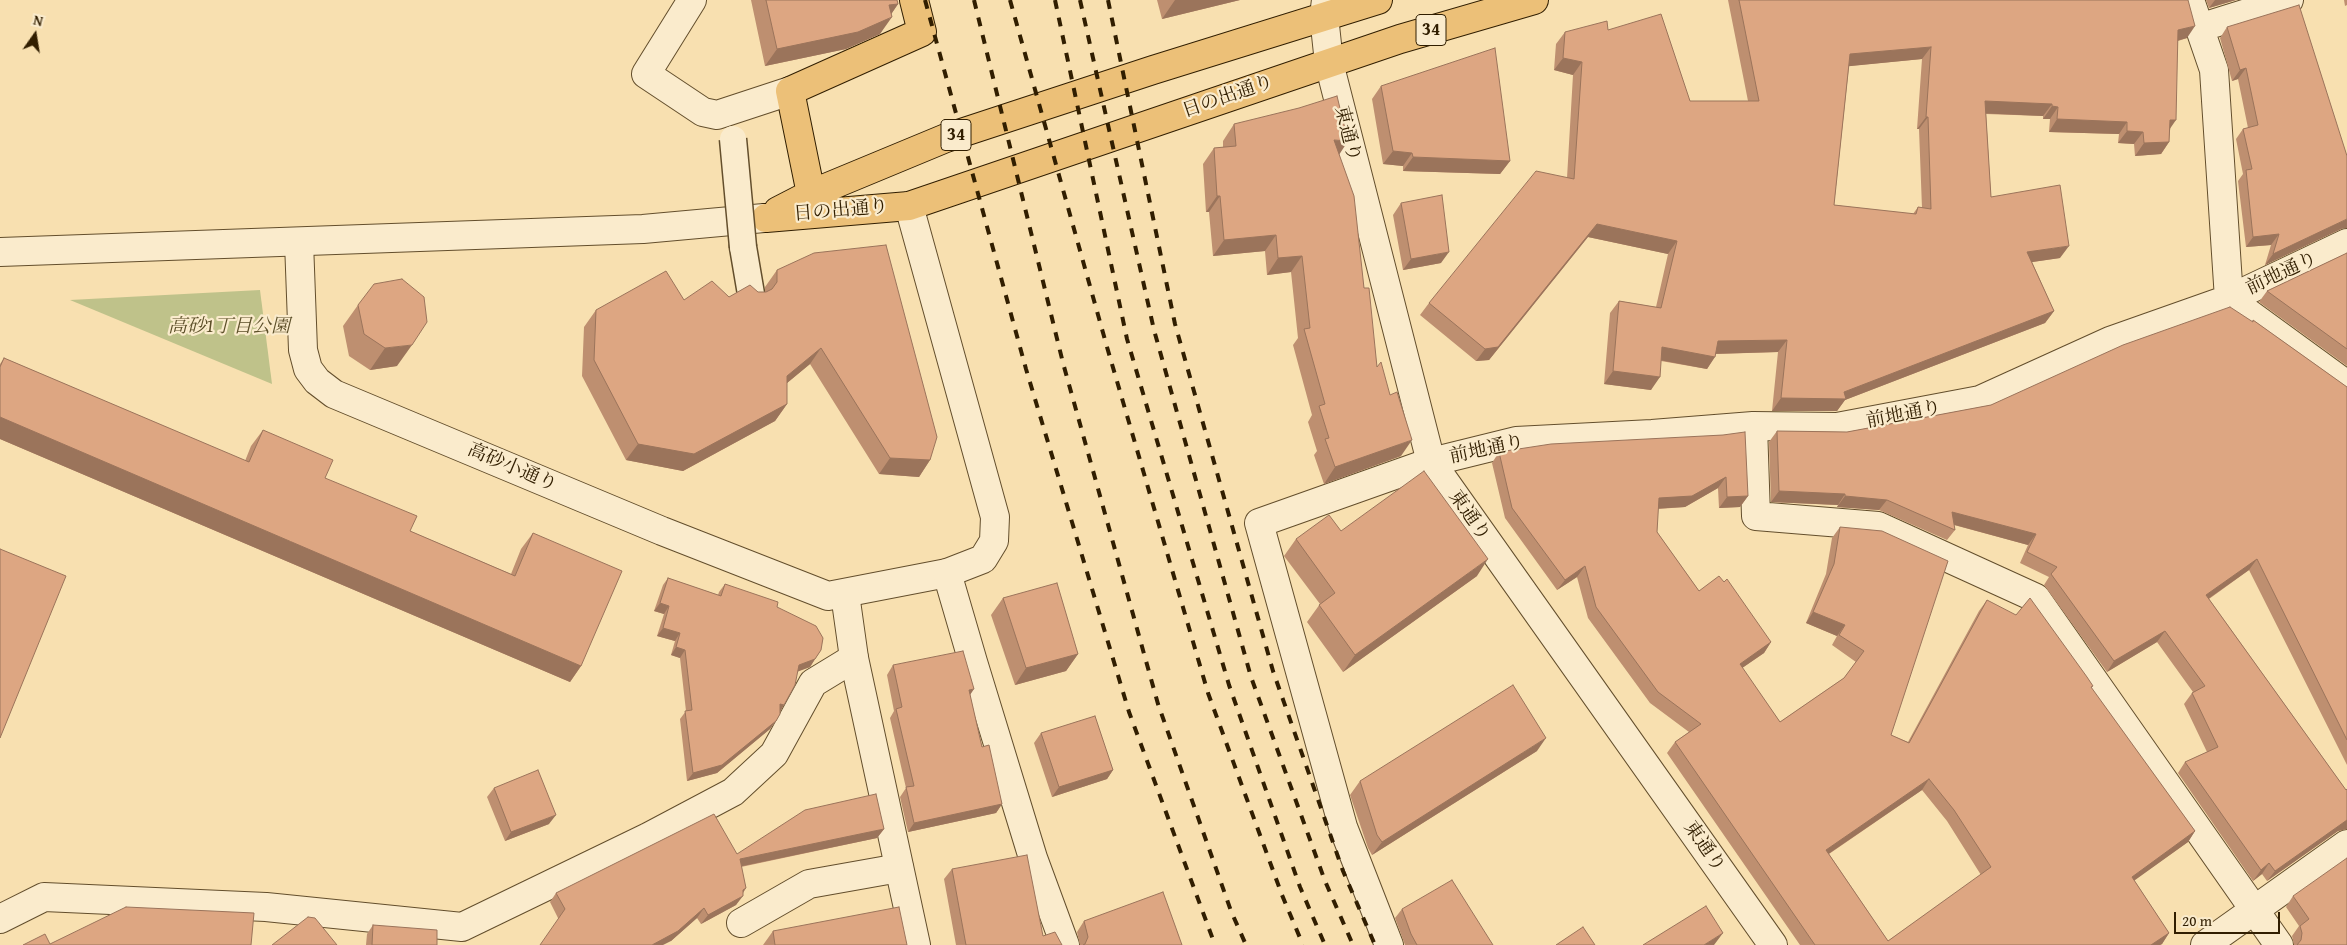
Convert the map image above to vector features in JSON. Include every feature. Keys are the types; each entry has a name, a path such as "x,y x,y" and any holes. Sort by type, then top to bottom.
{"main road":[{"path":"811,194 790,91 922,32 914,0"},
{"name":"日の出通り","path":"766,218 811,194 946,138 1323,5 1378,0"},
{"name":"日の出通り","path":"766,218 909,206 1400,39 1534,0"}],"street":[{"path":"692,0 646,74 703,112 716,115 790,91"},
{"path":"2190,0 2214,70 2229,299 2347,385"},
{"path":"2199,28 2289,0"},
{"name":"東通り","path":"1323,5 1329,63 1431,462 1773,945"},
{"path":"733,139 743,247 751,294"},
{"name":"高砂小通り","path":"299,242 304,350 308,369 317,381 334,394 662,530 828,596 947,573 983,559 994,541 995,517 909,206"},
{"path":"0,252 643,229 766,218"},
{"name":"前地通り","path":"1389,945 1343,827 1259,523 1431,462 1516,441 1652,434 1753,426 1837,427 1980,400 2110,341 2229,299 2347,243"},
{"path":"1753,426 1756,516 1878,526 2036,598 2279,945"},
{"path":"947,573 972,662 1033,858 1065,945"},
{"path":"844,594 854,658 916,945"},
{"path":"0,919 44,897 266,907 462,927 648,837 733,792 774,754 813,683 854,658"},
{"path":"2204,945 2347,844"},
{"path":"741,923 809,884 899,868"}],"green space":[{"name":"高砂1丁目公園","path":"260,290 272,384 70,300"}],"building":[{"path":"766,0 897,0 898,4 889,5 892,17 858,32 777,49"},
{"path":"1739,0 2188,0 2195,26 2178,30 2176,120 2170,120 2169,142 2144,143 2143,132 2127,131 2127,122 2057,119 2058,107 2052,106 2052,104 1985,101 1991,197 2060,185 2069,246 2027,252 2054,311 1844,392 1846,399 1781,398 1787,340 1718,341 1715,357 1662,347 1660,377 1613,371 1619,301 1661,308 1677,241 1597,224 1498,347 1485,349 1429,303 1536,171 1574,179 1582,62 1563,58 1565,32 1607,21 1608,30 1661,14 1690,101 1759,101","holes":["1931,47 1926,117 1928,117 1931,209 1918,207 1916,214 1834,205 1850,54"]},
{"path":"2299,5 2347,156 2347,219 2273,254 2279,234 2253,237 2246,170 2252,169 2243,129 2258,125 2246,68 2240,70 2227,27"},
{"path":"1495,48 1510,161 1413,157 1412,153 1393,151 1381,86"},
{"path":"1337,96 1348,141 1334,140 1354,196 1364,288 1369,288 1377,367 1381,362 1390,395 1397,392 1412,440 1335,467 1325,439 1329,438 1319,406 1325,404 1304,329 1310,328 1302,256 1278,258 1276,235 1224,240 1220,196 1217,196 1214,148 1236,146 1234,124 1299,108"},
{"path":"1442,195 1449,252 1411,259 1401,203"},
{"path":"886,245 937,437 930,460 890,458 821,348 787,376 787,404 694,454 638,444 594,360 596,310 666,271 684,300 712,281 729,297 750,285 758,292 766,292 772,289 777,282 777,270 814,253"},
{"path":"2347,253 2347,349 2267,291"},
{"path":"402,279 424,297 427,322 412,345 385,348 364,334 358,305 374,284"},
{"path":"2230,307 2253,322 2253,320 2347,387 2347,740 2257,559 2206,595 2347,789 2347,820 2275,871 2269,863 2261,870 2185,762 2218,747 2192,693 2205,686 2165,631 2114,661 2051,574 2057,567 2027,552 2036,534 1952,512 1955,530 1887,500 1845,496 1845,494 1779,491 1777,431 1847,432 1991,405 2123,345"},
{"path":"4,358 249,462 263,430 333,460 325,478 417,516 410,531 515,576 533,533 622,571 581,666 0,417 0,367"},
{"path":"1745,432 1748,496 1727,497 1726,477 1692,496 1659,498 1657,532 1699,591 1719,576 1724,582 1727,579 1771,642 1740,664 1780,722 1844,678 1864,651 1839,635 1845,625 1813,612 1834,564 1840,527 1882,531 1948,561 1891,735 1909,743 1987,600 2016,615 2030,598 2087,677 2093,686 2091,687 2195,831 2132,877 2169,933 2151,945 1815,945 1675,742 1701,724 1658,692 1596,607 1585,566 1565,580 1512,508 1499,452 1551,444 1723,435","holes":["1929,779 1954,810 1991,867 1888,941 1826,850"]},
{"path":"1424,471 1488,559 1355,655 1319,605 1335,593 1296,539 1329,515 1341,531"},
{"path":"0,549 66,576 0,738"},
{"path":"668,578 721,596 725,584 778,602 777,607 816,626 823,638 821,650 815,659 799,665 795,685 784,705 780,704 780,714 776,721 722,765 693,773 685,711 692,710 685,650 676,647 680,633 663,628 669,606 660,603"},
{"path":"1057,583 1078,654 1026,668 1003,598"},
{"path":"963,651 974,689 969,690 982,747 989,745 1002,804 914,823 906,787 914,786 896,709 902,707 893,665"},
{"path":"1513,685 1546,738 1382,842 1377,835 1360,781"},
{"path":"1095,716 1113,770 1059,787 1041,733"},
{"path":"538,770 556,815 511,832 494,788"},
{"path":"876,794 884,829 740,859 746,888 743,890 743,896 708,915 704,908 678,931 652,945 540,945 565,909 556,893 714,814 737,854 805,810"},
{"path":"1027,855 1043,936 1055,932 1062,945 966,945 952,869"},
{"path":"2347,858 2347,945 2297,945 2301,940 2300,926 2309,919 2293,896"},
{"path":"1452,880 1493,945 1417,945 1402,909"},
{"path":"1163,892 1182,945 1083,945 1088,937 1084,921"},
{"path":"1706,906 1723,933 1704,945 1643,945"},
{"path":"126,907 254,913 251,945 23,945 45,934 50,944"},
{"path":"899,907 907,945 775,945 773,931"},
{"path":"308,917 315,918 337,945 272,945"},
{"path":"373,925 437,930 437,945 372,945"},
{"path":"1583,927 1595,945 1556,945"}],"railway":[{"path":"925,0 1026,369 1129,712 1215,945"},
{"path":"974,0 1063,363 1158,704 1231,911 1246,945"},
{"path":"1010,0 1107,347 1208,693 1282,895 1303,945"},
{"path":"1055,0 1127,339 1229,685 1300,887 1325,945"},
{"path":"1080,0 1154,330 1251,677 1325,881 1353,945"},
{"path":"1108,0 1175,324 1273,671 1343,871 1375,945"}]}
